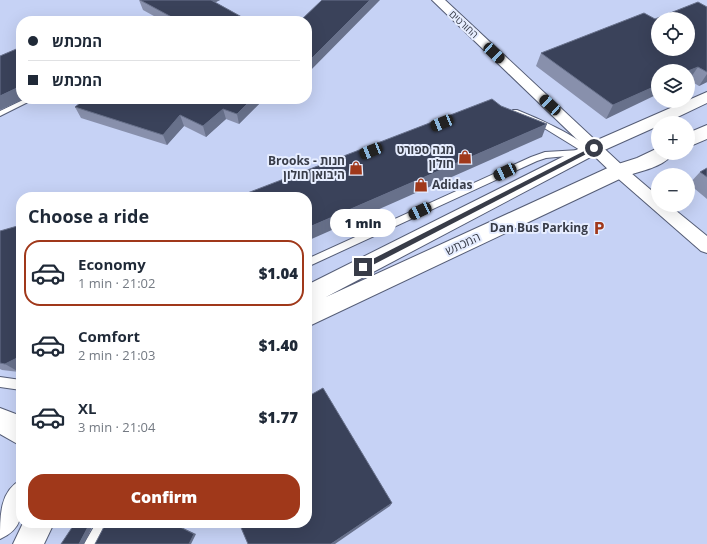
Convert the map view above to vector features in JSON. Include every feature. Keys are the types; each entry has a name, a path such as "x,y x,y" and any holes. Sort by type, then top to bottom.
{"street":[{"name":"החורטים","path":"438,0 591,149"},
{"name":"המכתש","path":"312,293 591,149 707,97"},
{"path":"695,138 707,132"},
{"path":"591,149 651,199"},
{"name":"המכתש","path":"312,315 619,171 651,160"},
{"path":"666,212 707,246"},
{"path":"0,421 10,424 16,429"},
{"path":"0,524 16,504"},
{"path":"28,544 36,528"}],"lane":[{"path":"0,114 21,104"},
{"path":"507,110 533,118 591,149"},
{"path":"312,261 534,159 544,155 591,149"},
{"path":"0,382 16,384"},
{"path":"90,544 100,528"}],"shaded area":[{"path":"0,0 707,0 707,544 0,544"}],"building":[{"path":"140,0 211,0 240,16 170,16"},
{"path":"322,0 370,0 312,58 312,16 305,16"},
{"path":"698,2 707,7 707,72 698,67 695,68 695,64 651,64 651,88 613,105 541,53 644,13 651,17 651,56 695,56 695,12 673,12"},
{"path":"16,49 16,88 0,96 0,56"},
{"path":"492,99 501,106 547,124 312,226 312,192 250,192"},
{"path":"79,104 247,104 237,114 223,109 203,126 180,115 163,135 75,107"},
{"path":"707,168 707,177 700,172"},
{"path":"16,226 16,358 5,364 0,363 0,231"},
{"path":"323,388 392,503 331,544 248,544 241,528 312,528 312,394"},
{"path":"72,528 87,528 79,544 61,544"},
{"path":"103,528 182,528 194,534 189,544 95,544"}],"place":[{"name":"מגה ספורט חולון","path":"465,157"},
{"name":"Brooks - חנות היבואן חולון","path":"356,168"},
{"name":"Adidas","path":"421,185"},
{"name":"Dan Bus Parking","path":"599,228"}],"route":[{"path":"363,267 594,148"}]}
